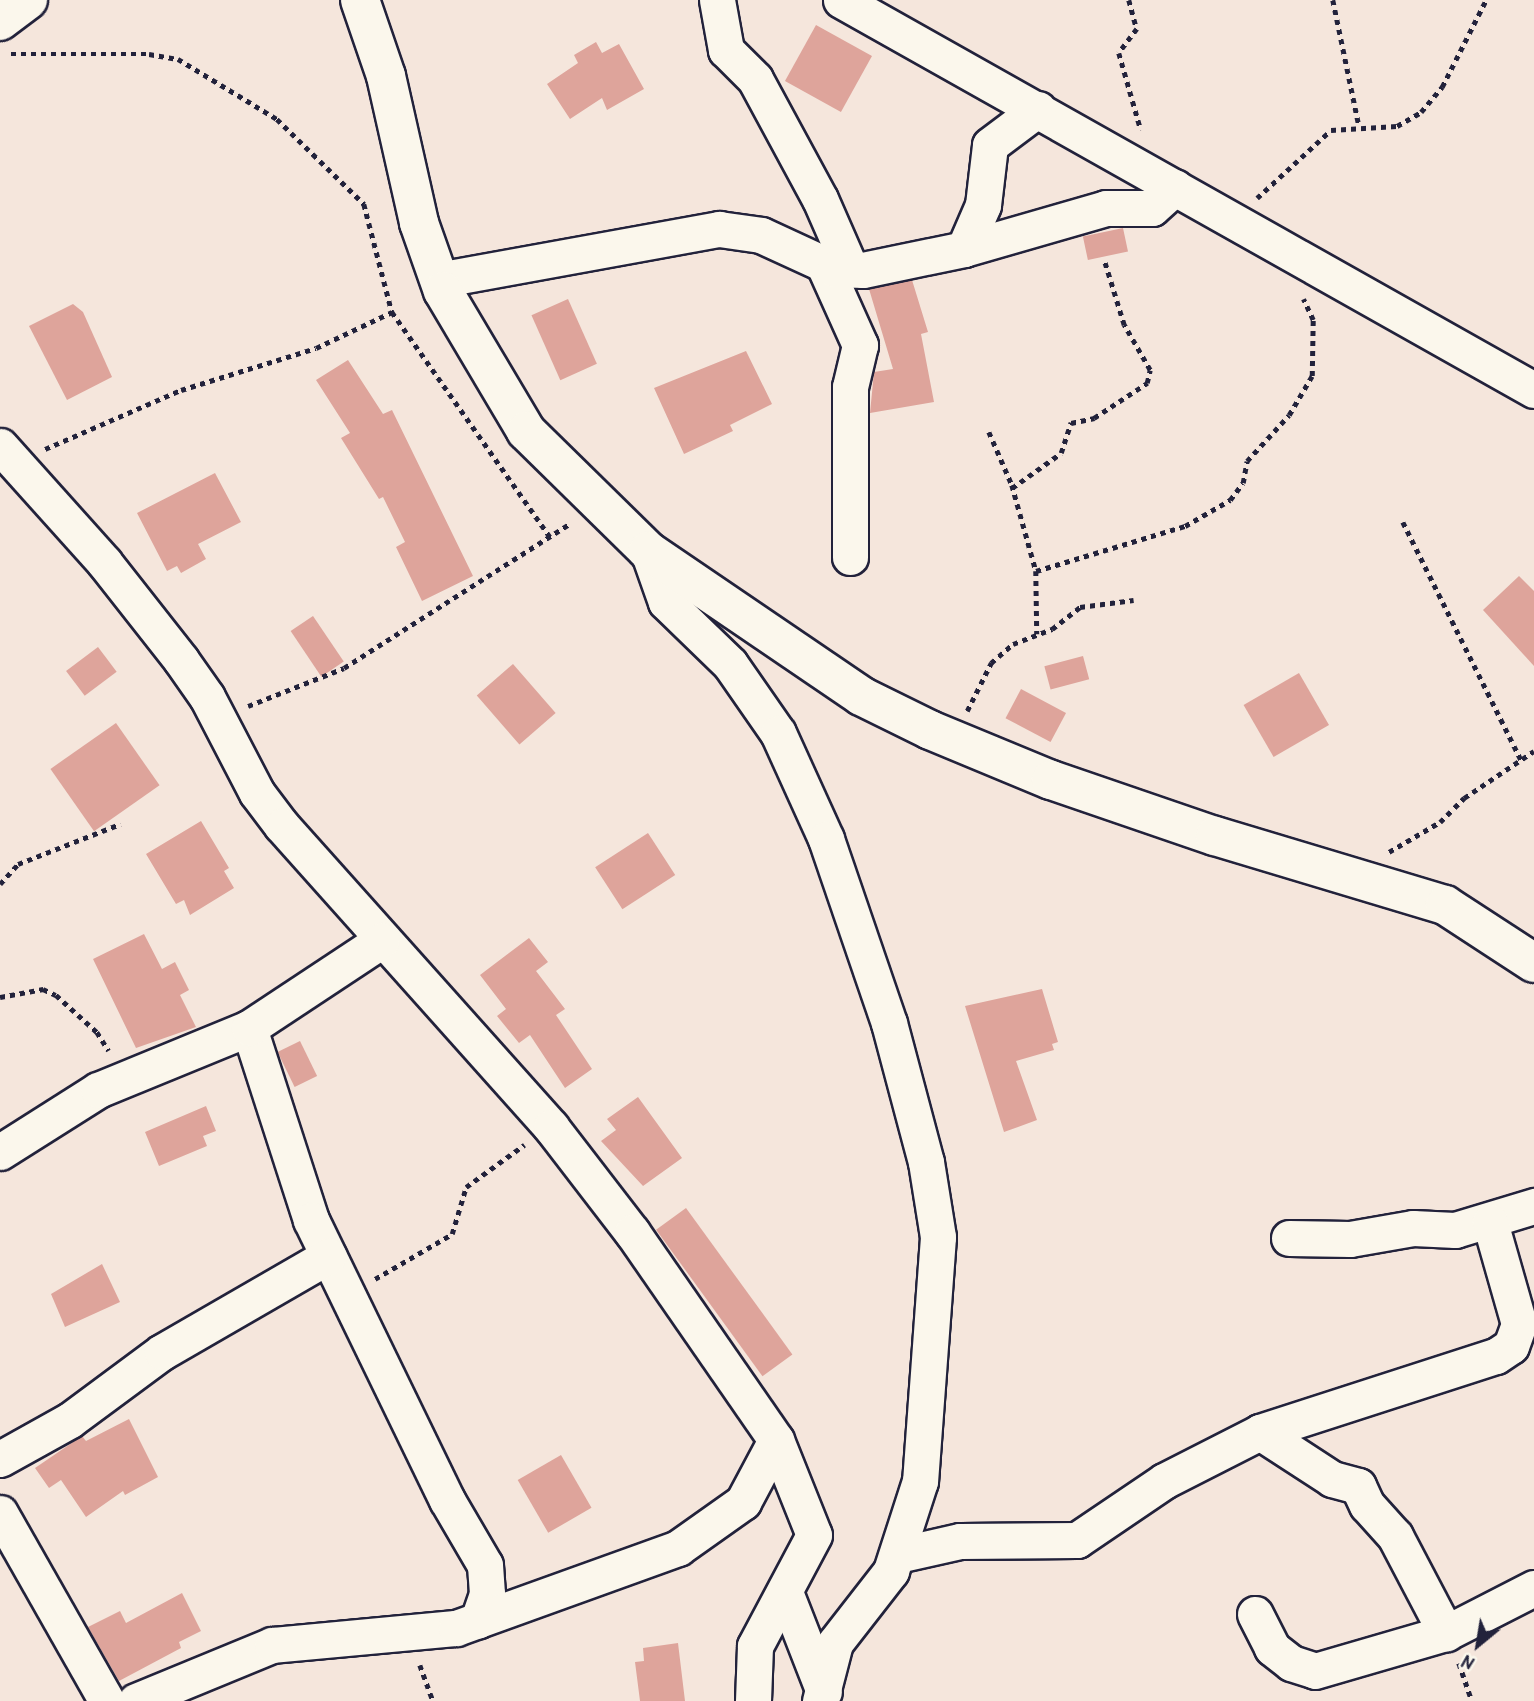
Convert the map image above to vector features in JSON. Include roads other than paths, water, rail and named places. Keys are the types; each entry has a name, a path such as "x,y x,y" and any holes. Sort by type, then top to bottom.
{"street":[{"path":"0,21 28,0"},
{"path":"360,0 386,76 419,223 438,280 526,430 648,551 861,696 955,741 1202,832 1445,905 1534,963"},
{"path":"717,0 724,45 755,79 820,199 860,345 850,387 850,557"},
{"path":"841,0 1534,390"},
{"path":"964,248 984,205 990,145 1038,109"},
{"path":"438,280 719,229 761,235 837,268 964,248 1107,208 1152,208 1175,187"},
{"path":"7,454 104,562 212,710 257,793 382,940 551,1127 640,1243 776,1440 814,1535 755,1646 752,1701"},
{"path":"648,551 666,602 730,664 778,733 831,852 889,1023 926,1162 938,1237 937,1298 926,1368 920,1481 891,1571 835,1643 826,1697"},
{"path":"0,1152 59,1112 126,1079 249,1028 382,940"},
{"path":"249,1028 311,1220 485,1565 487,1594 478,1620"},
{"path":"1289,1238 1350,1239 1490,1222 1534,1206"},
{"path":"898,1555 960,1542 1077,1540 1164,1481 1261,1433 1496,1356 1511,1346 1519,1324 1490,1222"},
{"path":"0,1459 70,1420 162,1352 328,1256"},
{"path":"1261,1433 1332,1479 1358,1486 1367,1505 1395,1535 1446,1633"},
{"path":"136,1701 272,1645 410,1634 478,1620 694,1541 743,1502 776,1440"},
{"path":"0,1513 107,1701"},
{"path":"1255,1614 1272,1648 1291,1664 1315,1671 1446,1633 1534,1588"},
{"path":"785,1592 826,1697"}]}
